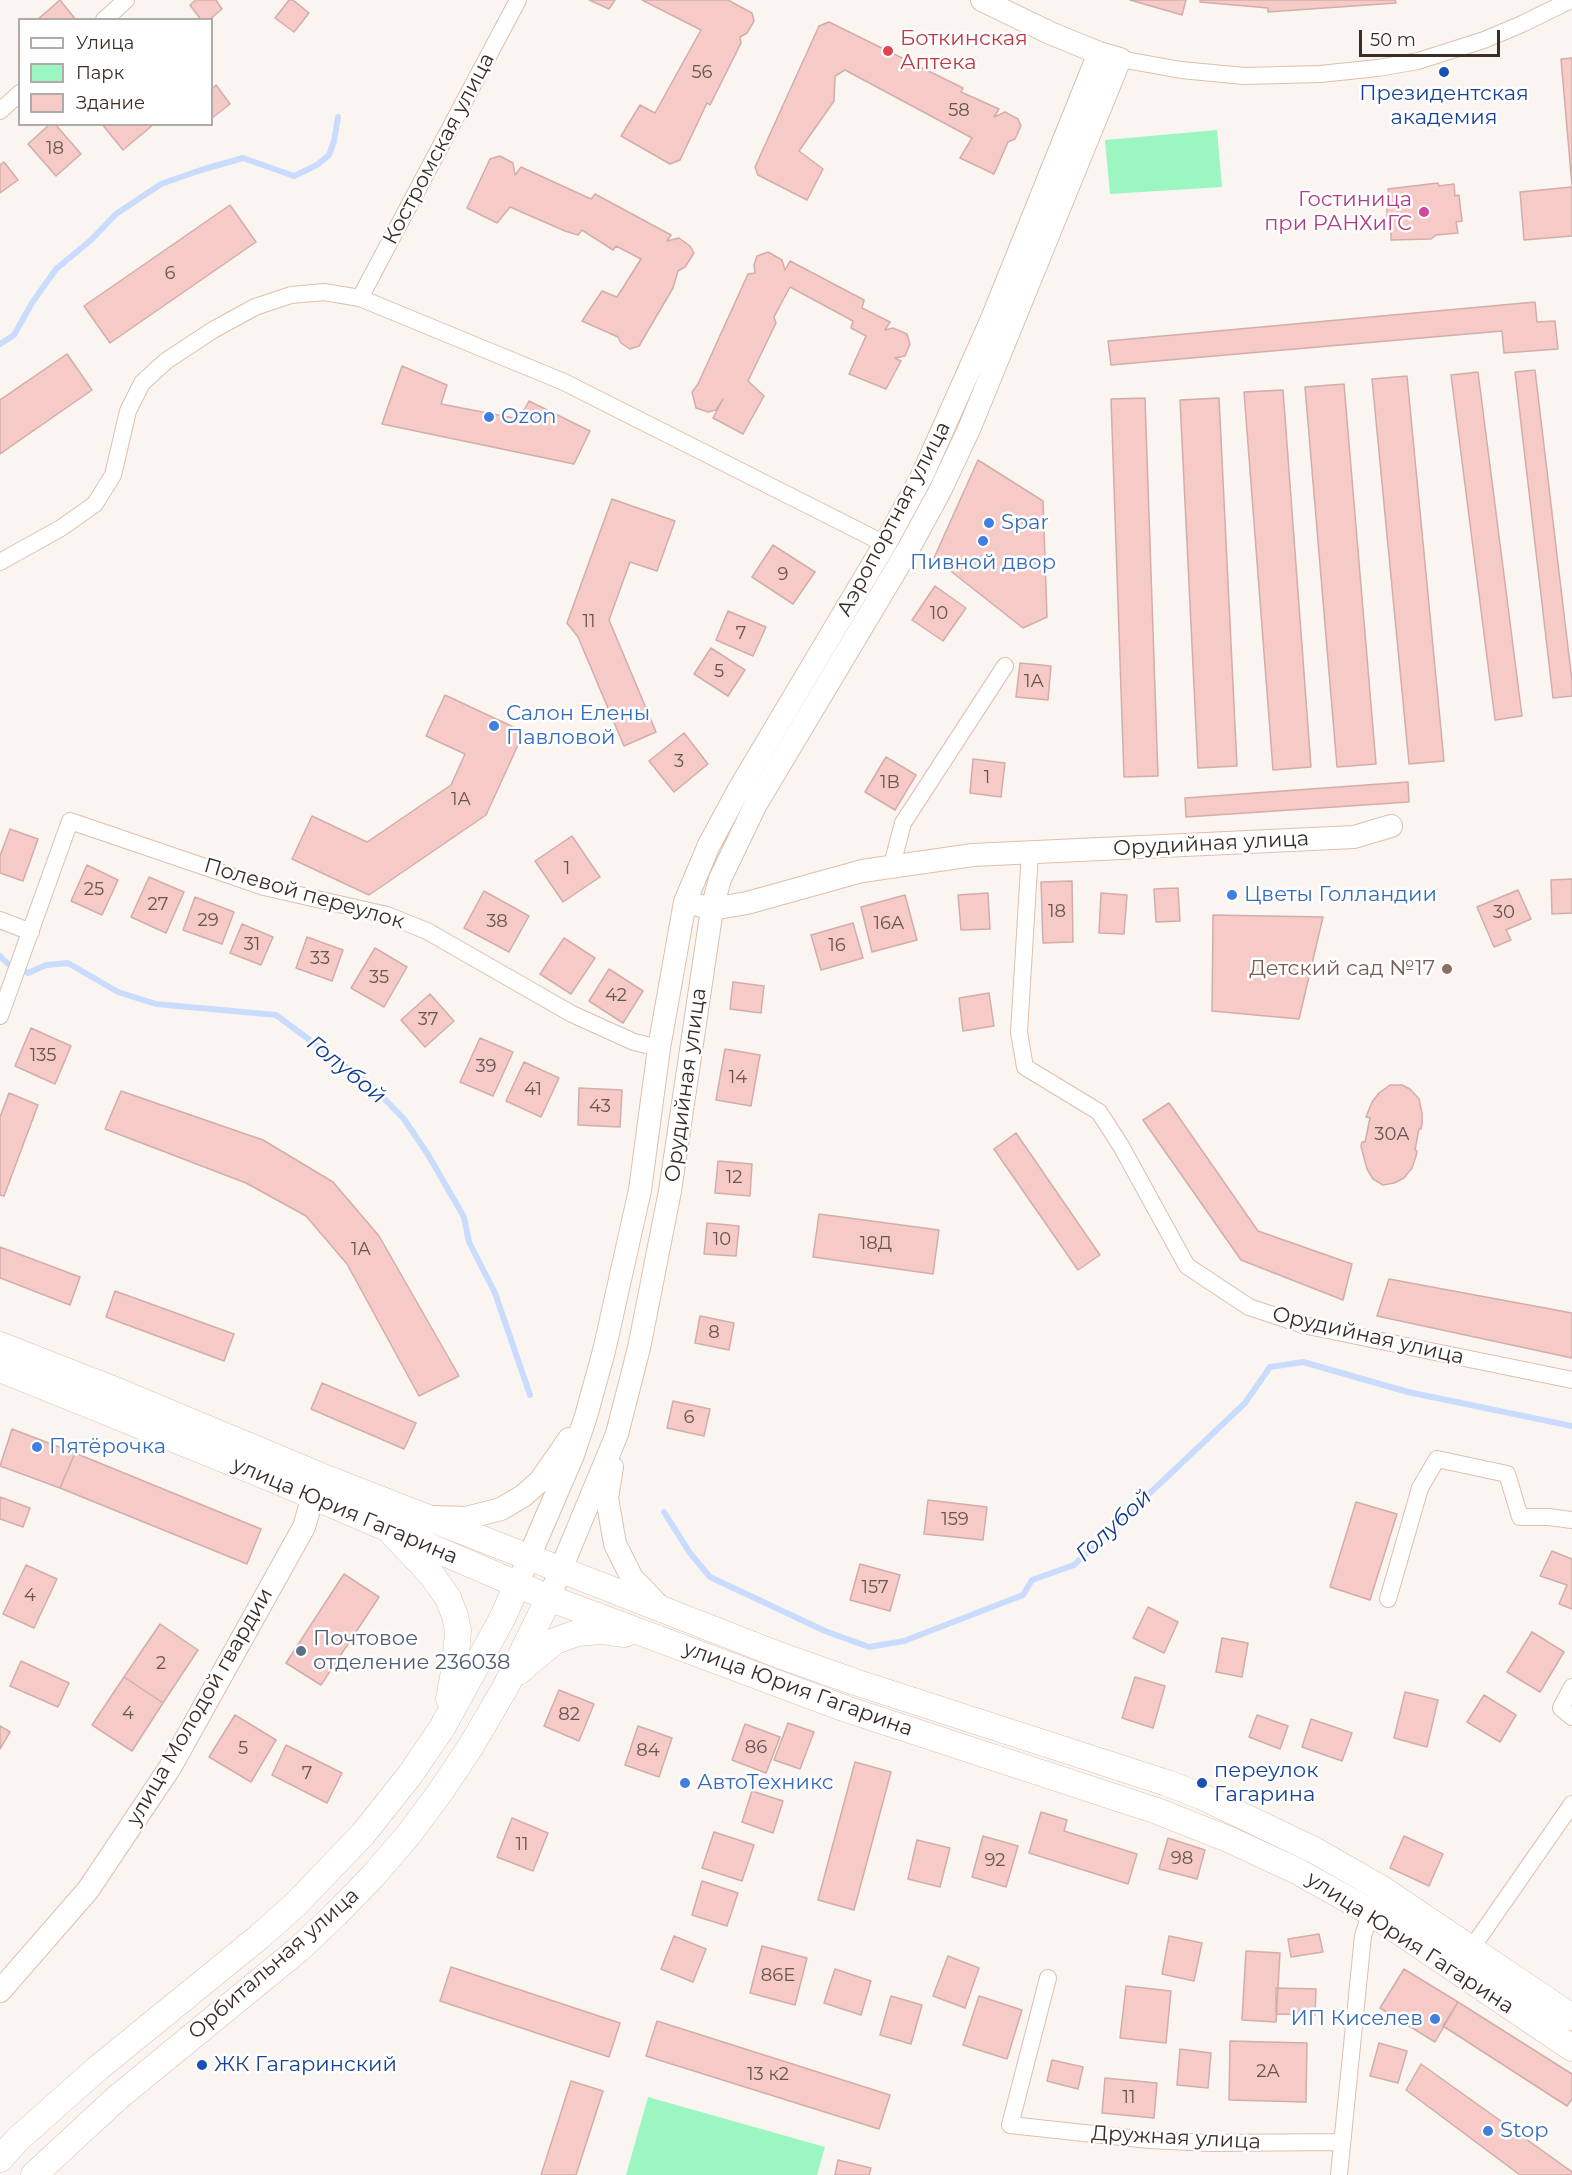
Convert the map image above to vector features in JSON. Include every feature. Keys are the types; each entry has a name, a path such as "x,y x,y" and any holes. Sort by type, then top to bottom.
{"main road":[{"path":"982,0 1050,33 1109,56"},
{"name":"Аэропортная улица","path":"685,902 709,845 734,799 922,476 1109,56"},
{"name":"Аэропортная улица","path":"712,909 720,879 732,850 756,804 920,528 970,427 1109,56"},
{"name":"Орудийная улица","path":"549,1598 617,1434 639,1348 670,1191 712,909 747,903 862,871 973,855 1354,837 1391,826"},
{"path":"685,902 712,909"},
{"name":"Орудийная улица","path":"517,1585 573,1455 604,1351 640,1190 659,1048 685,902"},
{"name":"улица Юрия Гагарина","path":"0,1345 424,1516 779,1655 1201,1796 1314,1850 1382,1888 1572,2017"},
{"name":"улица Юрия Гагарина","path":"0,1370 313,1496 549,1598 846,1709 1157,1811 1228,1839 1297,1871 1370,1912 1572,2048"},
{"path":"424,1516 466,1518 476,1516 501,1509 523,1496 540,1481 586,1416"},
{"path":"617,1434 608,1498 615,1544 632,1578 663,1610"},
{"name":"улица Молодой гвардии","path":"0,1991 88,1890 171,1766 304,1527 313,1496"},
{"path":"388,1529 431,1574 448,1598 455,1616 458,1631 455,1667 442,1728"},
{"name":"Орбитальная улица","path":"0,2159 18,2139 99,2068 259,1937 332,1869 375,1820 410,1775 442,1728 503,1617 517,1585"},
{"name":"Орбитальная улица","path":"34,2175 117,2098 299,1949 336,1914 409,1834 471,1746 505,1688 549,1598"},
{"path":"505,1688 537,1654 555,1641 576,1633 602,1631 655,1638"}],"street":[{"path":"106,18 126,0"},
{"name":"Костромская улица","path":"360,298 518,0"},
{"path":"1109,56 1181,70 1244,75 1320,74 1378,68 1418,61 1484,40 1571,0"},
{"path":"0,111 18,95"},
{"path":"0,562 61,528 95,504 113,475 128,411 142,383 166,361 213,330 255,307 291,294 324,292 360,298 564,382 885,543"},
{"path":"892,865 903,823 1005,666"},
{"name":"Полевой переулок","path":"32,932 70,821 264,887 387,915 427,931 572,1014 634,1042 659,1048"},
{"name":"Орудийная улица","path":"1029,852 1019,1032 1025,1067 1099,1112 1121,1146 1187,1266 1249,1307 1303,1325 1572,1380"},
{"path":"0,920 32,932 0,1016"},
{"path":"1388,1599 1420,1488 1437,1460 1507,1474 1520,1517 1572,1520"},
{"path":"1572,1687 1561,1708 1572,1717"},
{"path":"1471,1948 1572,1804"},
{"path":"1339,2175 1363,1936 1370,1912 1382,1888"},
{"name":"Дружная улица","path":"1048,1978 1010,2125 1149,2140 1211,2143 1341,2142"}],"green space":[{"path":"1217,130 1222,187 1110,194 1105,140"},
{"path":"648,2097 825,2147 817,2175 626,2175"}],"building":[{"path":"60,0 74,18 39,18"},
{"path":"196,0 216,0 222,9 211,18 200,18 190,5"},
{"path":"289,0 293,0 309,13 294,32 275,18"},
{"path":"589,0 615,0 609,9"},
{"path":"642,0 728,0 752,13 754,21 747,33 740,37 741,43 710,105 707,103 680,160 670,164 621,136 640,105 655,113 701,30"},
{"path":"1130,0 1186,0 1182,15"},
{"path":"1200,0 1395,0 1396,3 1268,12 1268,8 1200,2"},
{"path":"829,22 963,88 961,92 999,109 994,117 1005,112 1018,119 1021,126 1015,139 1008,142 994,174 960,158 972,138 845,70 835,76 834,101 799,151 823,169 807,200 758,175 755,167 819,26"},
{"path":"1572,58 1572,186 1561,59"},
{"path":"216,85 230,104 213,117 213,88"},
{"path":"48,126 57,126 81,154 56,176 28,144"},
{"path":"104,126 152,126 123,150"},
{"path":"500,156 513,163 515,175 521,167 591,199 595,194 671,235 667,241 679,238 690,246 694,253 685,267 678,271 673,288 639,346 630,349 621,343 618,337 582,321 602,291 617,297 641,259 616,246 613,250 582,230 578,235 565,231 510,207 497,223 467,208 490,159"},
{"path":"4,162 18,180 0,193 0,165"},
{"name":"Гостиница при РАНХиГС","path":"1438,183 1439,186 1454,184 1455,196 1459,195 1462,221 1456,222 1458,233 1436,235 1431,239 1391,240 1391,228 1387,228 1387,203 1390,201 1388,189"},
{"path":"1572,187 1572,236 1524,240 1520,192"},
{"path":"230,205 256,242 110,343 84,306"},
{"path":"768,252 782,260 785,270 790,261 864,300 862,308 890,322 885,330 893,328 907,334 910,344 905,356 895,358 901,361 886,389 849,374 866,336 851,328 853,321 790,287 774,317 776,323 748,381 764,396 743,434 713,418 723,399 716,410 708,412 696,408 692,392 698,384 748,274 755,273 754,265 757,256"},
{"path":"1535,302 1537,322 1555,321 1558,349 1504,353 1502,331 1111,365 1108,341"},
{"path":"67,354 92,390 0,454 0,400"},
{"path":"402,366 447,385 441,404 519,419 529,401 590,431 574,464 382,424"},
{"path":"1535,370 1572,681 1572,696 1553,698 1515,372"},
{"path":"1478,372 1522,716 1495,720 1451,375"},
{"path":"1407,376 1444,761 1409,764 1372,379"},
{"path":"1344,384 1376,764 1337,767 1305,387"},
{"path":"1283,390 1311,767 1273,770 1244,392"},
{"path":"1145,398 1158,776 1124,777 1111,399"},
{"path":"1219,398 1237,766 1198,768 1180,400"},
{"path":"978,460 1043,501 1047,617 1023,628 934,558"},
{"path":"612,499 675,521 657,571 630,562 609,620 656,732 624,746 578,637 567,623"},
{"path":"773,545 815,572 793,604 752,577"},
{"path":"935,586 966,608 943,641 912,620"},
{"path":"728,611 766,627 753,656 716,640"},
{"path":"711,648 745,670 728,696 694,674"},
{"path":"1020,663 1051,666 1048,700 1016,697"},
{"path":"445,695 524,732 486,815 369,895 292,859 312,816 367,842 451,785 465,754 426,736"},
{"path":"684,733 708,764 674,792 649,761"},
{"path":"886,757 916,775 895,810 865,792"},
{"path":"973,759 1005,763 1001,797 970,793"},
{"path":"1408,782 1409,802 1186,817 1185,798"},
{"path":"10,829 38,839 23,881 0,873 0,856"},
{"path":"572,836 600,877 563,902 535,861"},
{"path":"87,865 118,880 102,915 71,901"},
{"path":"149,877 184,892 166,933 131,917"},
{"path":"1572,879 1572,913 1552,914 1551,880"},
{"path":"1072,881 1073,942 1043,943 1041,882"},
{"path":"1178,888 1180,921 1156,922 1154,889"},
{"path":"1518,890 1531,919 1506,930 1511,940 1494,947 1477,907"},
{"path":"484,891 529,916 509,952 464,928"},
{"path":"988,893 990,929 961,930 958,895"},
{"path":"1101,893 1127,895 1124,934 1099,933"},
{"path":"905,895 917,940 872,952 861,907"},
{"path":"195,897 234,912 222,944 183,930"},
{"path":"1213,915 1323,917 1299,1019 1212,1011"},
{"path":"853,923 863,958 821,970 811,935"},
{"path":"242,924 273,937 261,965 230,953"},
{"path":"307,937 343,950 332,981 296,968"},
{"path":"564,938 595,958 571,994 540,974"},
{"path":"375,948 407,967 384,1007 351,988"},
{"path":"609,969 643,991 623,1023 589,1001"},
{"path":"733,982 764,986 761,1013 730,1009"},
{"path":"989,993 994,1026 963,1031 959,998"},
{"path":"430,994 454,1021 425,1047 401,1020"},
{"path":"31,1028 71,1046 55,1084 15,1066"},
{"path":"480,1038 513,1052 493,1096 460,1082"},
{"path":"725,1049 760,1055 751,1106 716,1100"},
{"path":"524,1062 559,1078 541,1117 506,1101"},
{"path":"1390,1085 1402,1085 1410,1089 1419,1099 1422,1124 1419,1129 1415,1150 1417,1151 1412,1168 1404,1178 1383,1185 1373,1179 1367,1169 1361,1146 1362,1142 1365,1142 1370,1118 1366,1117 1372,1102"},
{"path":"579,1088 622,1090 620,1127 578,1125"},
{"path":"121,1091 263,1140 333,1182 379,1236 459,1376 419,1396 347,1264 306,1216 246,1183 105,1129"},
{"path":"9,1093 38,1105 4,1196 0,1195 0,1117"},
{"path":"1169,1103 1258,1231 1352,1264 1343,1300 1241,1260 1143,1120"},
{"path":"1016,1133 1100,1255 1078,1270 994,1149"},
{"path":"718,1161 752,1164 750,1196 715,1193"},
{"path":"819,1214 939,1230 933,1274 813,1257"},
{"path":"707,1223 739,1226 736,1256 704,1254"},
{"path":"0,1247 80,1277 70,1305 0,1278"},
{"path":"1389,1279 1572,1313 1572,1358 1377,1316"},
{"path":"115,1291 234,1334 224,1361 106,1317"},
{"path":"700,1316 734,1323 729,1350 695,1343"},
{"path":"322,1383 416,1423 404,1449 311,1409"},
{"path":"673,1401 710,1409 704,1436 667,1428"},
{"path":"12,1429 75,1453 60,1488 0,1466"},
{"path":"75,1453 261,1529 247,1564 60,1488"},
{"path":"0,1497 30,1508 23,1527 0,1519"},
{"path":"928,1500 987,1507 983,1540 924,1534"},
{"path":"1356,1502 1397,1514 1370,1600 1330,1587"},
{"path":"1552,1551 1572,1559 1572,1609 1559,1604 1567,1585 1540,1576"},
{"path":"860,1564 900,1575 890,1611 850,1600"},
{"path":"26,1565 57,1579 34,1628 3,1614"},
{"path":"344,1574 379,1597 321,1685 286,1663"},
{"path":"1148,1607 1178,1622 1164,1653 1133,1638"},
{"path":"160,1624 198,1650 163,1703 124,1677"},
{"path":"1532,1632 1564,1652 1540,1692 1507,1672"},
{"path":"1222,1638 1248,1643 1242,1677 1216,1672"},
{"path":"21,1661 69,1683 58,1707 10,1686"},
{"path":"124,1677 163,1703 132,1751 92,1725"},
{"path":"1135,1677 1165,1686 1153,1728 1122,1718"},
{"path":"559,1690 594,1704 579,1741 544,1726"},
{"path":"1405,1692 1438,1700 1427,1747 1394,1738"},
{"path":"1484,1695 1516,1715 1500,1742 1467,1722"},
{"path":"235,1715 276,1740 251,1782 209,1757"},
{"path":"1257,1715 1288,1726 1280,1749 1249,1737"},
{"path":"1311,1719 1352,1733 1342,1761 1302,1747"},
{"path":"788,1723 814,1732 800,1769 774,1760"},
{"path":"745,1724 780,1737 766,1773 732,1760"},
{"path":"0,1726 10,1732 0,1749"},
{"path":"638,1726 672,1738 659,1777 625,1765"},
{"path":"286,1745 342,1773 327,1803 272,1775"},
{"path":"855,1762 891,1772 854,1910 818,1900"},
{"path":"752,1791 783,1801 773,1833 742,1822"},
{"path":"1041,1812 1067,1820 1064,1831 1137,1854 1128,1884 1029,1853"},
{"path":"512,1818 548,1833 533,1871 497,1857"},
{"path":"714,1832 754,1845 742,1881 702,1868"},
{"path":"983,1836 1018,1846 1006,1887 972,1877"},
{"path":"1404,1836 1443,1854 1429,1886 1390,1868"},
{"path":"1168,1838 1205,1850 1197,1879 1159,1869"},
{"path":"917,1840 950,1848 940,1887 908,1879"},
{"path":"702,1881 738,1893 727,1926 692,1915"},
{"path":"1319,1934 1323,1952 1291,1957 1288,1939"},
{"path":"674,1936 706,1949 693,1982 661,1969"},
{"path":"1169,1936 1202,1943 1194,1981 1162,1974"},
{"path":"762,1946 807,1958 795,2005 750,1993"},
{"path":"1246,1951 1280,1953 1276,2022 1242,2020"},
{"path":"948,1956 979,1968 965,2008 933,1996"},
{"path":"451,1967 620,2023 609,2057 440,2001"},
{"path":"835,1969 871,1981 861,2015 824,2003"},
{"path":"1404,1969 1458,2002 1435,2042 1380,2008"},
{"path":"1126,1986 1171,1991 1166,2043 1120,2038"},
{"path":"1276,1988 1316,1989 1315,2015 1276,2014"},
{"path":"891,1996 922,2005 911,2044 880,2035"},
{"path":"979,1996 1022,2010 1007,2059 963,2045"},
{"path":"1458,2002 1572,2074 1572,2099 1567,2106 1443,2026"},
{"path":"657,2021 890,2095 879,2129 646,2056"},
{"path":"1230,2041 1307,2043 1306,2102 1229,2100"},
{"path":"1379,2043 1407,2051 1398,2083 1370,2076"},
{"path":"1180,2049 1211,2053 1208,2088 1177,2085"},
{"path":"1052,2060 1083,2067 1078,2089 1047,2081"},
{"name":"Stop","path":"1421,2064 1572,2172 1572,2175 1520,2175 1406,2090"},
{"path":"1105,2078 1157,2083 1154,2118 1102,2113"},
{"path":"571,2081 603,2091 576,2175 541,2175"},
{"path":"838,2160 871,2168 869,2175 835,2175"}],"waterway":[{"path":"0,344 14,335 32,303 56,269 91,240 116,214 161,184 243,158 294,176 317,165 329,155 338,117"},
{"name":"Голубой","path":"0,956 8,964 28,973 46,965 68,963 118,992 156,1004 276,1015 373,1087 404,1119 427,1153 464,1217 469,1242 495,1293 530,1395"},
{"name":"Голубой","path":"664,1512 690,1553 710,1577 825,1631 869,1647 904,1641 1023,1595 1032,1580 1074,1565 1245,1403 1270,1367 1303,1362 1408,1392 1572,1426"}],"place":[{"name":"Боткинская Аптека","path":"888,51"},
{"name":"Президентская академия","path":"1444,72"},
{"name":"Гостиница при РАНХиГС","path":"1424,212"},
{"name":"Ozon","path":"489,417"},
{"name":"Spar","path":"989,523"},
{"name":"Пивной двор","path":"983,541"},
{"name":"Салон Елены Павловой","path":"494,726"},
{"name":"Цветы Голландии","path":"1232,895"},
{"name":"Детский сад №17","path":"1447,969"},
{"name":"Пятёрочка","path":"37,1447"},
{"name":"Почтовое отделение 236038","path":"301,1651"},
{"name":"АвтоТехникс","path":"685,1783"},
{"name":"переулок Гагарина","path":"1202,1783"},
{"name":"ИП Киселев","path":"1435,2019"},
{"name":"ЖК Гагаринский","path":"202,2065"},
{"name":"Stop","path":"1488,2131"}]}
